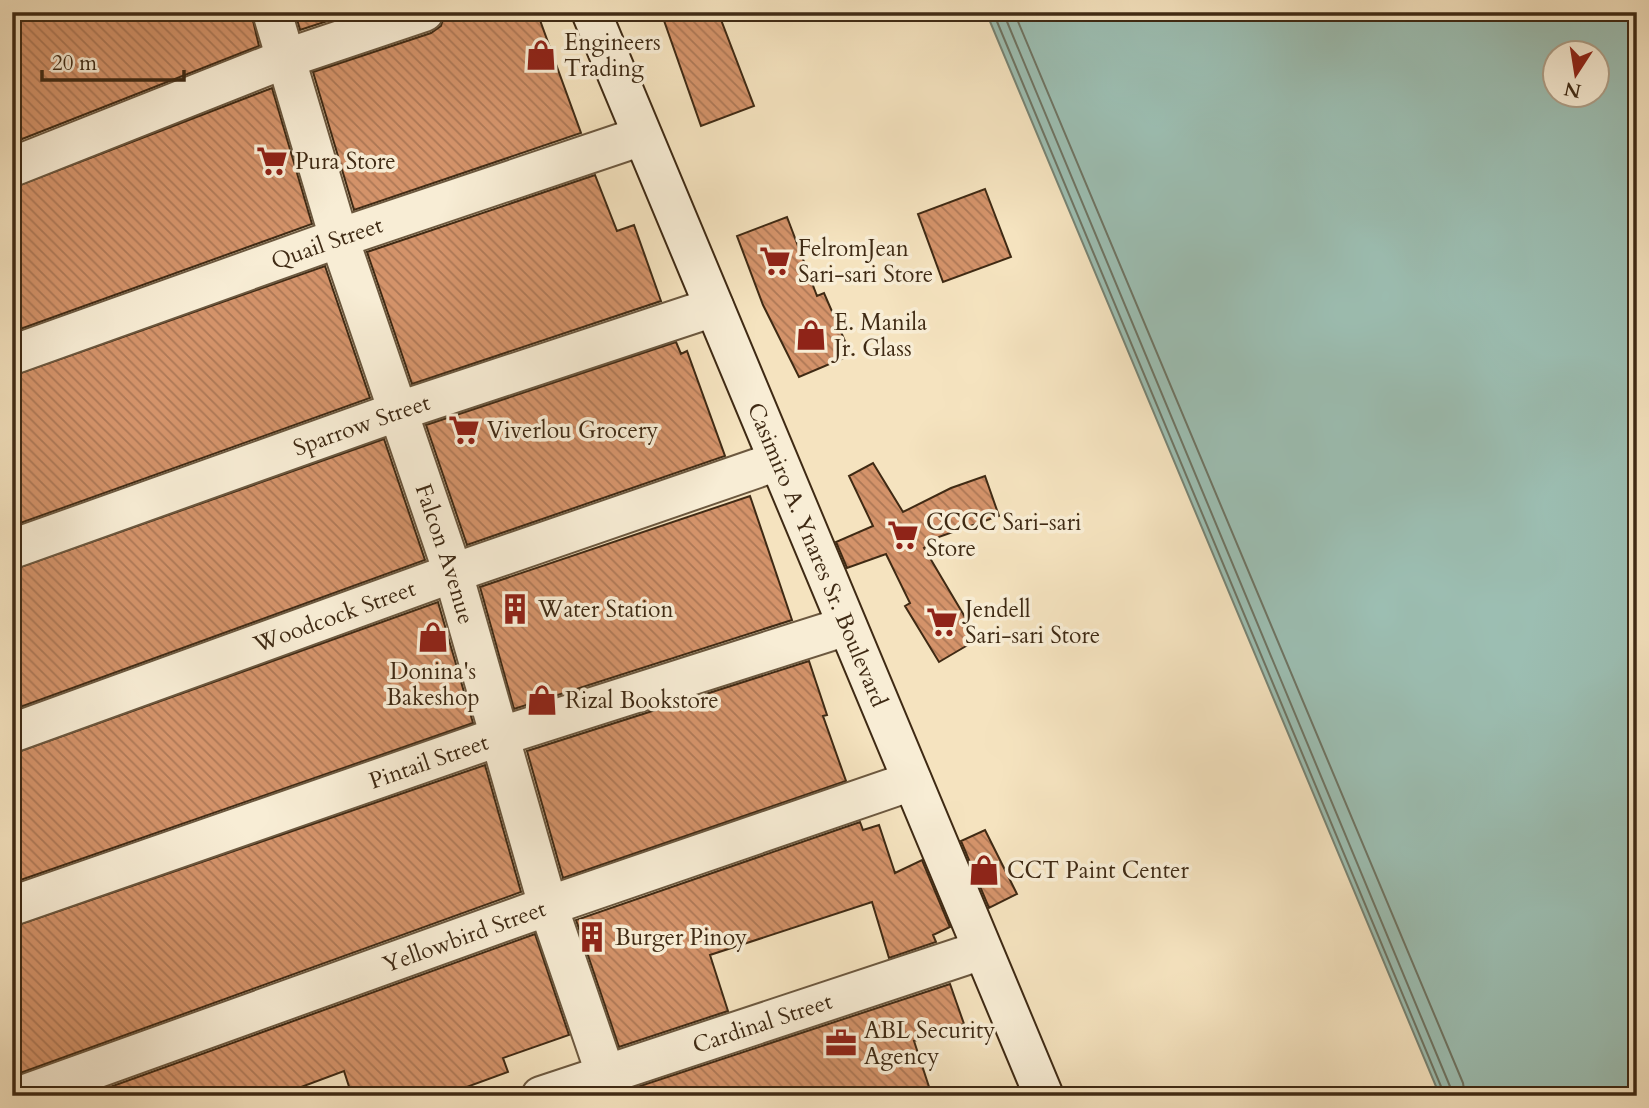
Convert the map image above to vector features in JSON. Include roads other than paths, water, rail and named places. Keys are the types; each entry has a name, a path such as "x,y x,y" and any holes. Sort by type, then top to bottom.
{"street":[{"name":"Falcon Avenue","path":"272,12 339,238 453,573 548,906 610,1084"},
{"path":"12,167 287,58 424,12"},
{"name":"Casimiro A. Ynares Sr. Boulevard","path":"591,12 1044,1096"},
{"name":"Quail Street","path":"12,355 339,238 642,136"},
{"name":"Sparrow Street","path":"12,549 396,412 714,307"},
{"name":"Woodcock Street","path":"12,733 453,573 778,461"},
{"name":"Pintail Street","path":"12,906 498,737 847,626"},
{"name":"Yellowbird Street","path":"20,1096 548,906 912,781"},
{"name":"Cardinal Street","path":"541,1096 610,1084 982,950"}],"water":[{"path":"986,12 1637,12 1637,1096 1440,1096"}],"place":[{"name":"Engineers Trading","path":"541,55"},
{"name":"Pura Store","path":"272,161"},
{"name":"FelromJean Sari-sari Store","path":"775,261"},
{"name":"E. Manila Jr. Glass","path":"811,335"},
{"name":"Viverlou Grocery","path":"464,430"},
{"name":"CCCC Sari-sari Store","path":"903,535"},
{"name":"Water Station","path":"515,609"},
{"name":"Jendell Sari-sari Store","path":"942,622"},
{"name":"Donina's Bakeshop","path":"433,637"},
{"name":"Rizal Bookstore","path":"542,700"},
{"name":"CCT Paint Center","path":"984,870"},
{"name":"Burger Pinoy","path":"592,937"},
{"name":"ABL Security Agency","path":"841,1043"}]}
